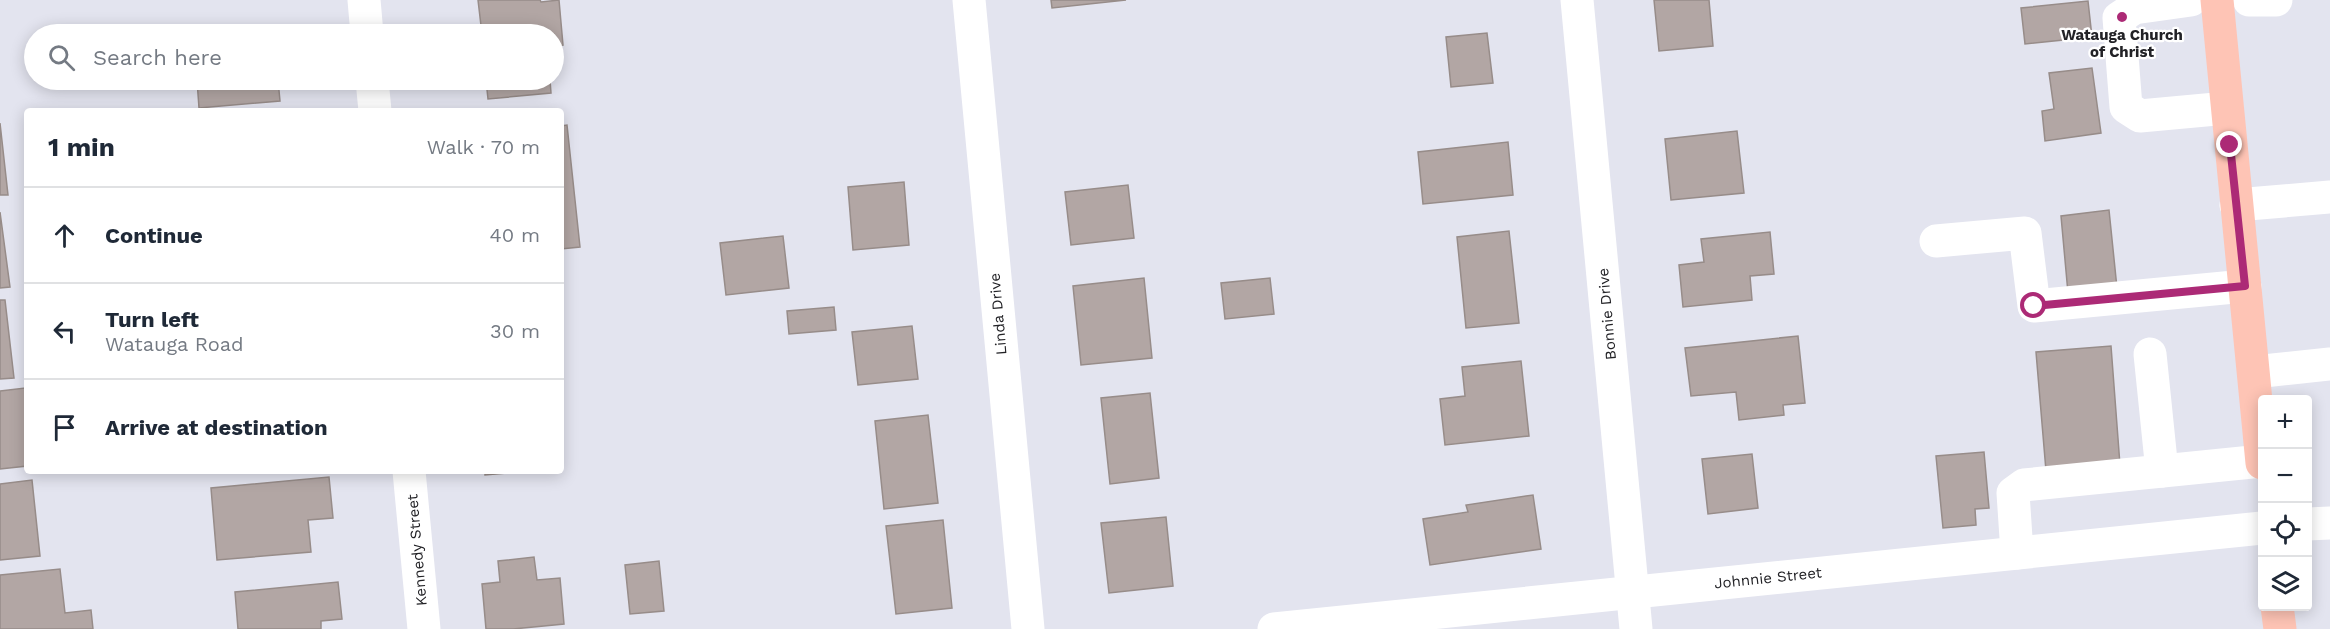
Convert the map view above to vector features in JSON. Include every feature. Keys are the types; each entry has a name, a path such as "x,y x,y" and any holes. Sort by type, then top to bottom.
{"main road":[{"path":"2217,0 2261,449"},
{"path":"2278,611 2280,629"}],"street":[{"path":"364,0 366,24"},
{"name":"Linda Drive","path":"969,0 1028,629"},
{"name":"Bonnie Drive","path":"1577,0 1636,629"},
{"path":"2191,0 2134,8 2119,18 2126,107 2140,116 2227,108"},
{"path":"2249,0 2276,0"},
{"path":"373,90 375,108"},
{"path":"2236,205 2330,196"},
{"path":"1936,241 2025,233 2034,306 2245,286"},
{"path":"2150,354 2162,471"},
{"path":"2254,372 2330,364"},
{"path":"2017,553 2013,493 2024,485 2258,462"},
{"name":"Kennedy Street","path":"409,474 424,629"},
{"path":"2312,524 2330,523"},
{"name":"Johnnie Street","path":"1274,629 2258,528"}],"building":[{"path":"478,0 540,0 541,2 559,0 561,24 481,24"},
{"path":"1051,0 1126,0 1052,8"},
{"path":"1654,0 1709,0 1713,46 1659,51"},
{"path":"2088,1 2092,37 2025,44 2021,8"},
{"path":"1487,33 1493,83 1451,87 1446,37"},
{"path":"2092,68 2101,133 2045,141 2042,111 2054,109 2049,73"},
{"path":"198,90 279,90 280,101 199,108"},
{"path":"487,90 551,90 551,93 488,99"},
{"path":"0,123 8,195 0,195"},
{"path":"567,125 580,247 564,249 564,126"},
{"path":"1737,131 1744,193 1671,200 1665,139"},
{"path":"1508,142 1513,195 1423,204 1418,152"},
{"path":"904,182 909,245 853,250 848,187"},
{"path":"1128,185 1134,238 1071,245 1065,192"},
{"path":"2109,210 2117,288 2068,293 2061,216"},
{"path":"0,212 10,287 0,288"},
{"path":"1509,231 1519,323 1466,328 1457,237"},
{"path":"1770,232 1774,274 1750,276 1752,300 1683,307 1679,265 1704,262 1701,239"},
{"path":"783,236 789,288 726,295 720,243"},
{"path":"1144,278 1152,358 1081,365 1073,286"},
{"path":"1270,278 1274,314 1225,319 1221,283"},
{"path":"0,300 5,300 14,378 0,379"},
{"path":"834,307 836,330 789,334 787,311"},
{"path":"912,326 918,379 858,385 852,332"},
{"path":"1798,336 1805,403 1783,405 1784,415 1739,420 1736,392 1691,396 1685,348"},
{"path":"2111,346 2120,465 2046,471 2036,352"},
{"path":"1521,361 1529,436 1445,445 1440,399 1465,396 1462,367"},
{"path":"24,388 24,466 0,469 0,391"},
{"path":"1150,393 1159,478 1110,484 1101,398"},
{"path":"928,415 938,503 884,509 875,421"},
{"path":"1984,452 1989,508 1975,509 1976,525 1943,528 1936,456"},
{"path":"1752,454 1758,508 1708,514 1702,459"},
{"path":"329,477 333,518 308,520 311,552 217,560 211,488"},
{"path":"32,480 40,556 0,560 0,484"},
{"path":"1533,495 1541,549 1430,565 1423,519 1468,512 1466,505"},
{"path":"1166,517 1173,586 1109,593 1101,523"},
{"path":"943,520 952,608 896,614 886,526"},
{"path":"534,557 537,580 560,578 564,624 486,629 482,584 500,582 498,561"},
{"path":"659,561 664,611 630,614 625,565"},
{"path":"60,569 65,613 91,610 93,629 0,629 0,575"},
{"path":"338,582 342,619 321,621 321,629 238,629 235,592"}],"place":[{"name":"Watauga Church of Christ","path":"2122,17"}],"route":[{"path":"2034,306 2245,286 2230,145"}]}
